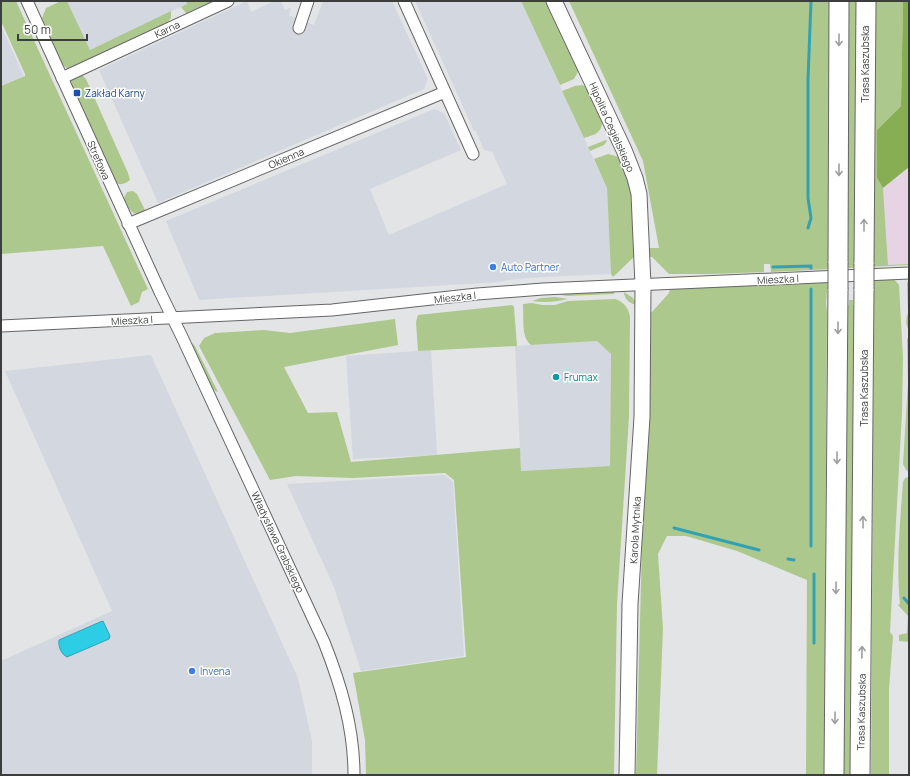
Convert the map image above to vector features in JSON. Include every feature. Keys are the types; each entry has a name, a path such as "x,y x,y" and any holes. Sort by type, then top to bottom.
{"highway":[{"path":"834,775 840,1"},
{"name":"Trasa Kaszubska","path":"860,775 866,1"}],"street":[{"name":"Strefowa","path":"27,1 128,224 173,319"},
{"name":"Karna","path":"62,78 228,1"},
{"path":"300,28 308,1"},
{"path":"404,1 473,154"},
{"name":"Hipolita Cegielskiego","path":"554,1 624,150 635,178 639,194 643,285"},
{"name":"Okienna","path":"128,224 444,92"},
{"name":"Mieszka I","path":"1,326 173,319 332,310 477,294 909,273"},
{"name":"Karola Mytnika","path":"627,775 630,604 642,418 643,285"},
{"name":"Władysława Grabskiego","path":"173,319 324,642 341,688 348,716 353,748 354,775"}],"shaded area":[{"path":"67,1 186,1 187,4 90,50"},
{"path":"247,1 251,12 274,1 281,1 285,10 291,7 289,15 314,25 323,1 392,1 428,79 424,89 158,203 99,70"},
{"path":"415,1 521,1 607,188 611,274 542,277 500,282 199,300 166,221 434,109 444,113 461,150 370,189 389,235 507,184 492,152 484,150 476,131 474,131"},
{"path":"1,26 24,76 1,86"},
{"path":"909,167 909,264 888,265 883,188"},
{"path":"597,341 611,354 610,466 521,471 515,346"},
{"path":"431,350 437,455 353,459 346,356"},
{"path":"151,355 298,678 312,741 312,775 1,775 1,661 112,611 5,371"},
{"path":"445,475 453,482 464,656 361,671 334,587 287,484"}],"green space":[{"path":"1,1 16,1 148,289 142,292 139,302 131,306 103,246 1,254 1,86 25,76 25,74 1,21"},
{"path":"61,1 67,1 90,50 171,11 171,18 167,23 69,69 61,62 42,18 46,8"},
{"path":"186,1 219,1 191,14 186,13 181,7 187,4"},
{"path":"521,1 549,1 579,70 574,79 560,85"},
{"path":"569,1 903,1 901,106 877,130 877,177 883,188 888,265 909,265 771,272 770,264 764,264 764,272 669,274 652,257 647,257 646,248 659,248 643,161"},
{"path":"903,1 909,1 909,167 883,188 877,178 877,130 901,106"},
{"path":"76,75 82,75 86,79 128,173 130,180 124,183 119,184 115,182 72,86 71,80"},
{"path":"582,85 587,87 599,109 602,121 602,127 598,132 584,138 562,91"},
{"path":"606,140 607,141 604,145 590,151 588,147"},
{"path":"608,154 619,157 632,190 636,255 613,277 611,274 607,188 594,159"},
{"path":"133,191 137,194 146,212 142,214 135,214 127,206 124,198 127,192"},
{"path":"874,278 893,278 899,285 903,357 902,413 890,632 893,636 889,689 889,775 871,775"},
{"path":"909,280 909,330 906,322 908,313 907,283"},
{"path":"828,281 826,302 824,775 806,775 807,580 737,551 686,536 667,536 658,554 663,629 657,775 636,775 648,313 652,312 669,293 670,289"},
{"path":"615,291 614,294 568,296 555,294"},
{"path":"624,292 633,298 637,305 628,301"},
{"path":"555,297 568,299 550,302 532,301 541,298"},
{"path":"615,299 621,301 625,305 630,317 629,417 617,604 614,775 366,775 365,740 353,673 466,657 454,480 445,473 353,478 296,476 270,480 199,346 204,338 215,333 264,330 290,333 395,319 398,345 284,367 308,413 337,412 351,462 520,448 521,471 610,466 611,354 597,341 531,345 524,333 523,304 532,303 555,305 568,301"},
{"path":"849,300 853,300 853,305 859,306 855,775 840,775 843,306 849,305"},
{"path":"512,305 514,307 517,346 418,351 416,322 418,315"},
{"path":"909,337 909,472 903,464 908,383 907,339"},
{"path":"192,343 195,346 218,392 211,386 193,349"},
{"path":"909,477 909,642 899,641 899,635 907,633 908,616 898,605 900,604 898,559 903,482 905,478"}],"water":[{"path":"103,621 110,636 109,639 67,657 63,654 59,640"}],"waterway":[{"path":"808,228 811,218 808,198 808,79 811,1"},
{"path":"773,267 811,266 811,268"},
{"path":"811,289 811,546"},
{"path":"674,528 759,550"},
{"path":"788,559 794,560"},
{"path":"814,574 814,643"},
{"path":"904,598 909,604"}],"place":[{"name":"Zakład Karny","path":"77,93"},
{"name":"Auto Partner","path":"493,267"},
{"name":"Frumax","path":"556,377"},
{"name":"Invena","path":"192,671"}]}
